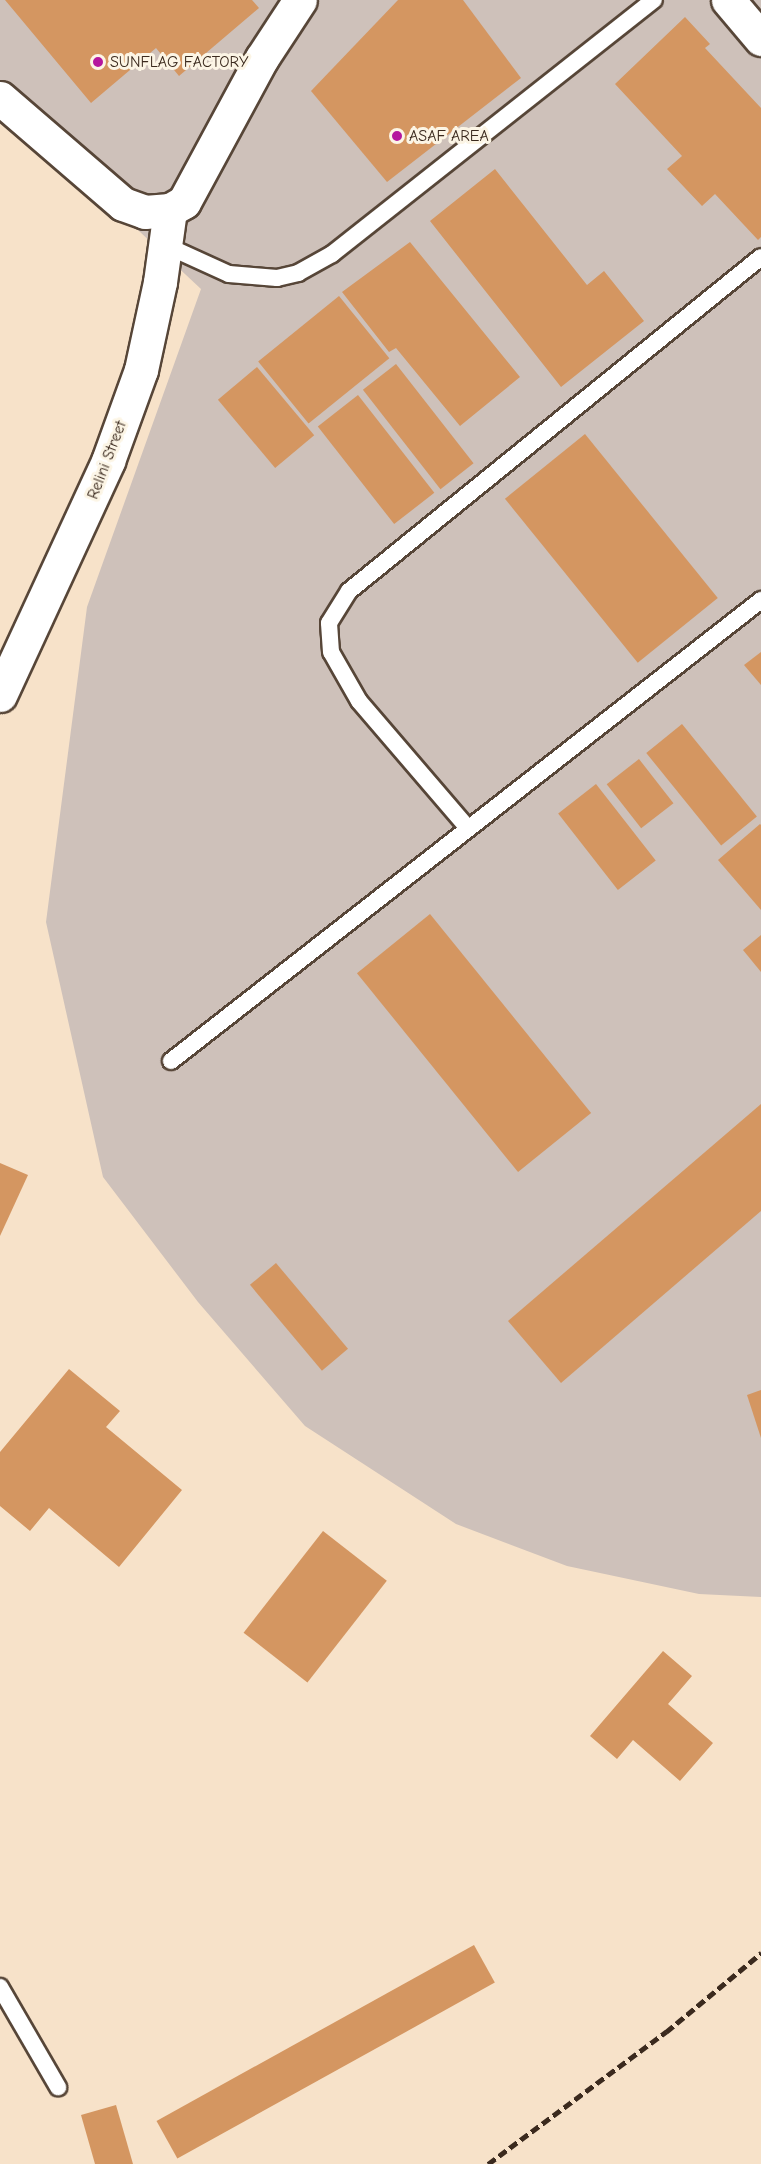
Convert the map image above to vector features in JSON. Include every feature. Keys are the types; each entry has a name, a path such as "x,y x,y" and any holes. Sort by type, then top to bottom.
{"street":[{"path":"0,98 123,204 145,212 170,210 184,202 262,58 300,0"},
{"path":"728,0 761,39"},
{"name":"Relini Street","path":"0,695 108,461 141,370 170,210"}],"lane":[{"path":"165,245 229,274 277,278 298,273 332,254 654,0"},
{"path":"467,827 359,702 331,652 329,623 357,584 761,257"},
{"path":"171,1061 467,827 761,600"},
{"path":"0,1987 58,2087"}],"shaded area":[{"path":"0,0 761,0 761,1597 699,1594 567,1566 456,1524 305,1426 198,1302 103,1177 46,922 87,607 201,289 0,101"}],"building":[{"name":"SUNFLAG FACTORY","path":"5,0 252,0 259,8 179,76 156,48 91,103"},
{"name":"ASAF AREA","path":"398,0 463,0 521,78 387,182 311,91"},
{"path":"685,17 710,44 705,48 761,108 761,237 758,240 715,194 702,206 667,169 682,156 615,84"},
{"path":"495,169 587,285 604,271 644,321 561,387 430,221"},
{"path":"410,242 520,377 460,426 396,348 389,352 342,292"},
{"path":"339,296 389,358 309,424 258,361"},
{"path":"396,364 474,463 440,489 363,390"},
{"path":"257,367 314,435 275,468 218,400"},
{"path":"358,395 434,493 394,524 318,426"},
{"path":"585,434 718,598 638,663 505,499"},
{"path":"761,652 761,685 744,665"},
{"path":"682,724 757,816 721,845 646,753"},
{"path":"639,759 673,803 641,828 607,784"},
{"path":"596,784 656,860 618,890 558,814"},
{"path":"761,825 761,910 718,860"},
{"path":"430,914 591,1113 518,1172 357,973"},
{"path":"761,935 761,972 743,950"},
{"path":"761,1104 761,1211 561,1383 508,1321"},
{"path":"0,1163 28,1175 0,1236"},
{"path":"276,1263 348,1349 322,1371 250,1285"},
{"path":"69,1369 120,1411 106,1427 182,1490 119,1567 49,1508 30,1531 0,1506 0,1452"},
{"path":"761,1390 761,1438 747,1395"},
{"path":"323,1531 387,1581 307,1683 244,1633"},
{"path":"663,1651 692,1676 668,1704 713,1743 680,1781 633,1740 617,1759 590,1736"},
{"path":"474,1945 495,1983 177,2159 157,2121"},
{"path":"116,2105 133,2164 95,2164 81,2115"}],"railway":[{"path":"488,2164 666,2032 761,1953"}],"place":[{"name":"SUNFLAG FACTORY","path":"98,62"},
{"name":"ASAF AREA","path":"397,136"}]}
